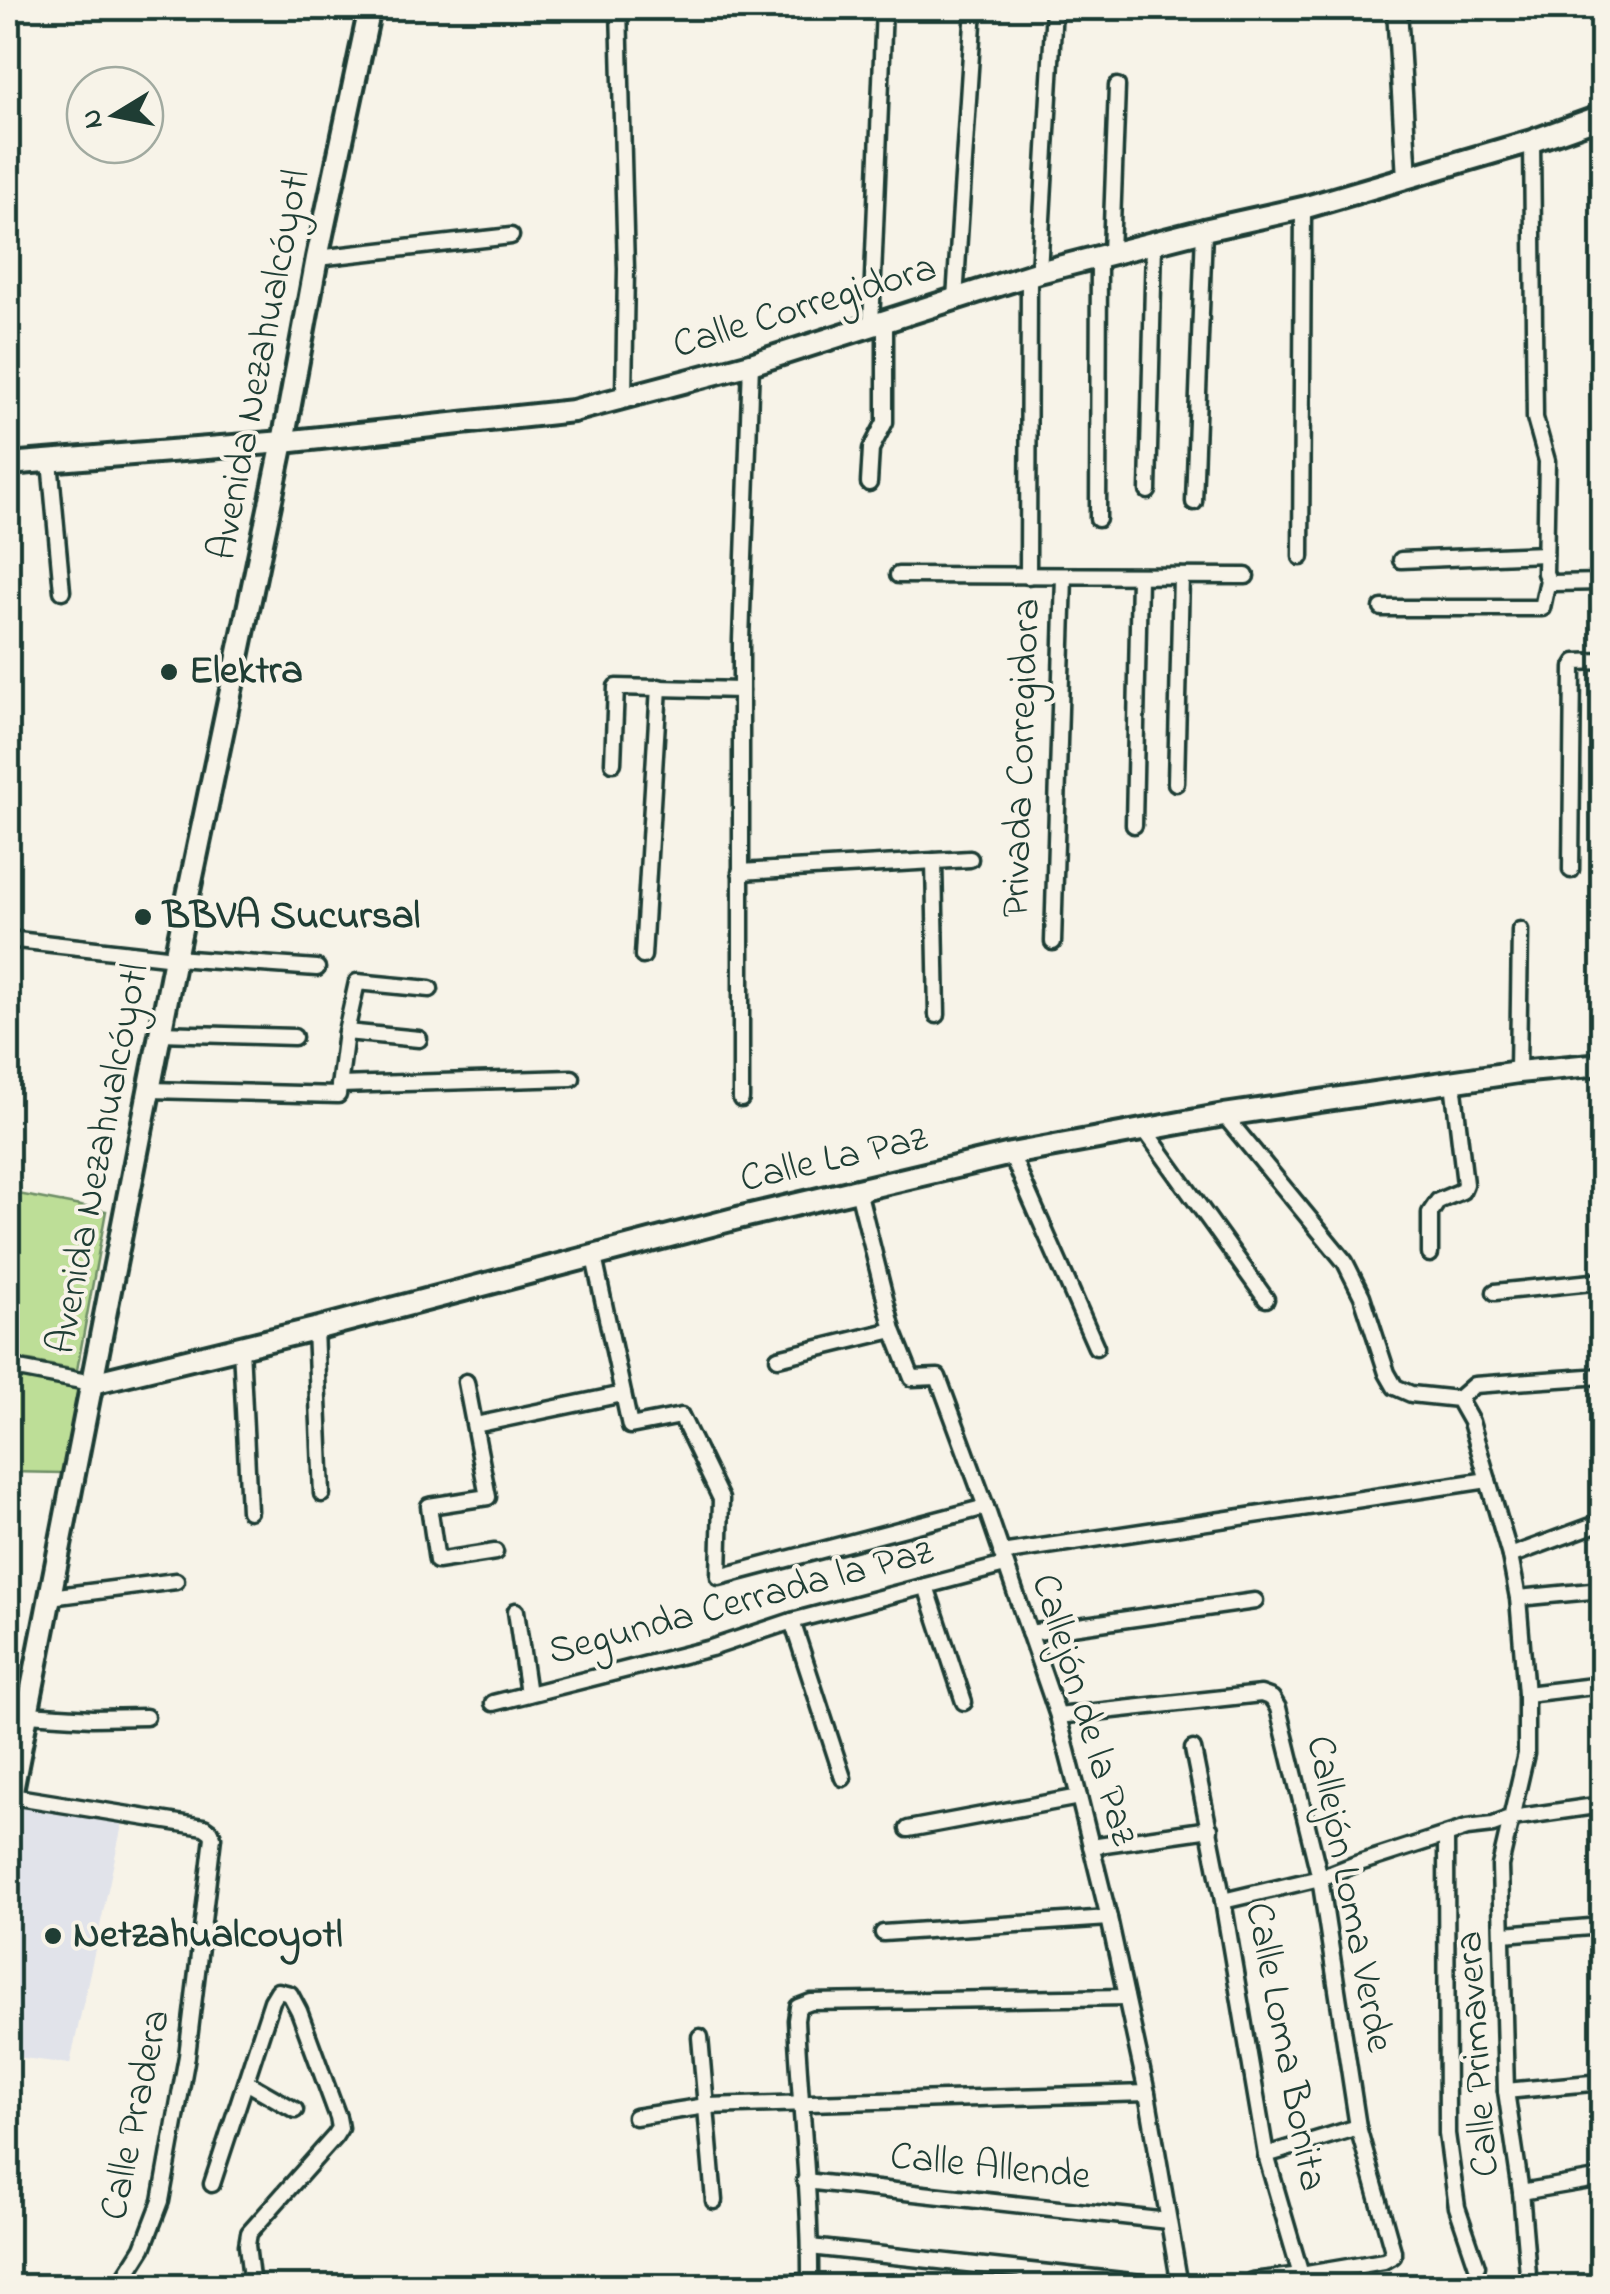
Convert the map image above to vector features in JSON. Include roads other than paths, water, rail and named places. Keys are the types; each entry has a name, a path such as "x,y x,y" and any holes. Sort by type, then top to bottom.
{"main road":[{"name":"Avenida Nezahualcóyotl","path":"9,1796 174,958 370,8"},
{"name":"Calle Corregidora","path":"8,464 282,442 572,411 751,364 1105,254 1303,208 1532,141 1602,116"},
{"name":"Calle La Paz","path":"92,1383 315,1330 738,1218 1011,1154 1224,1115 1518,1072 1602,1064"}],"street":[{"path":"619,8 626,269 624,397"},
{"path":"870,483 871,450 886,422 878,324 884,8"},
{"path":"955,299 974,8"},
{"path":"1028,576 1034,274 1054,8"},
{"path":"1397,8 1407,178"},
{"path":"1098,519 1105,254 1117,86"},
{"path":"1532,141 1535,418 1547,461 1544,573 1553,583 1602,582"},
{"path":"1301,556 1303,208"},
{"path":"1194,502 1204,230"},
{"path":"317,258 511,236"},
{"path":"1148,490 1154,243"},
{"path":"741,1100 741,690 751,364"},
{"path":"50,461 62,591"},
{"path":"1401,560 1545,554"},
{"path":"898,575 1246,576"},
{"name":"Privada Corregidora","path":"1053,942 1064,576"},
{"path":"1176,784 1181,576"},
{"path":"1134,825 1138,577"},
{"path":"1382,608 1542,608 1548,580"},
{"path":"1571,870 1573,667 1576,662 1602,660"},
{"path":"613,763 616,687 741,690"},
{"path":"643,956 659,687"},
{"path":"740,872 970,860"},
{"path":"934,862 937,1015"},
{"path":"1518,1072 1520,930"},
{"path":"8,939 174,958 318,968"},
{"path":"150,1090 338,1095 357,982 430,989"},
{"path":"346,1032 419,1040"},
{"path":"160,1033 294,1037"},
{"path":"339,1085 572,1078"},
{"path":"1430,1254 1430,1213 1438,1201 1462,1192 1465,1184 1454,1082"},
{"path":"1224,1115 1345,1262 1362,1296 1387,1373 1396,1387 1411,1394 1458,1399 1474,1385 1602,1376"},
{"path":"1144,1129 1266,1298"},
{"path":"1011,1154 1096,1347"},
{"name":"Callejón de la Paz","path":"858,1190 892,1330 912,1378 938,1377 1058,1716 1109,1918 1147,2092 1180,2286"},
{"path":"594,1257 630,1426 681,1416 721,1499 719,1577 986,1507"},
{"path":"1496,1292 1602,1281"},
{"path":"315,1330 322,1494"},
{"path":"778,1358 892,1330"},
{"path":"242,1347 248,1511"},
{"path":"8,1367 92,1383"},
{"path":"466,1382 488,1497 429,1506 436,1561 494,1552"},
{"path":"475,1425 623,1394"},
{"name":"Calle Primavera","path":"1458,1399 1472,1422 1510,1556 1518,1598 1526,1694 1526,1754 1500,1866 1506,2091 1521,2192 1529,2286"},
{"name":"Segunda Cerrada la Paz","path":"493,1703 711,1648 792,1621 926,1586 1003,1559 1488,1480"},
{"path":"1510,1556 1602,1522"},
{"path":"50,1598 176,1581"},
{"path":"926,1586 964,1702"},
{"path":"1518,1598 1602,1590"},
{"path":"1029,1633 1254,1601"},
{"path":"516,1610 528,1694"},
{"path":"792,1621 844,1778"},
{"path":"1526,1694 1602,1685"},
{"name":"Callejón Loma Verde","path":"1058,1716 1260,1694 1272,1698 1278,1708 1320,1878 1358,2127 1392,2245 1392,2256 1384,2261 1301,2275"},
{"path":"27,1714 146,1717"},
{"name":"Calle Loma Bonita","path":"1193,1749 1266,2155 1301,2275"},
{"name":"Calle Pradera","path":"9,1796 204,1826 211,1832 214,1844 187,2056 160,2201 143,2248 118,2286"},
{"path":"908,1829 1080,1797"},
{"path":"1223,1901 1320,1878 1466,1828 1602,1804"},
{"path":"1091,1846 1210,1829"},
{"path":"1446,1836 1447,2134 1456,2206 1477,2266"},
{"path":"884,1933 1109,1918"},
{"path":"1504,1934 1602,1926"},
{"path":"212,2184 274,1995 278,1991 290,1994 340,2128 249,2233 252,2286"},
{"path":"698,2286 810,2284 798,2007 812,2002 1126,1997"},
{"path":"700,2037 714,2201"},
{"path":"246,2082 295,2110"},
{"path":"1506,2091 1602,2082"},
{"path":"634,2117 706,2106 1147,2092"},
{"path":"1266,2155 1358,2127"},
{"path":"1521,2192 1602,2178"},
{"name":"Calle Allende","path":"806,2180 1168,2221"},
{"path":"810,2247 1170,2286"},
{"path":"1252,2281 1301,2275"}],"place":[{"name":"Elektra","path":"169,672"},
{"name":"BBVA Sucursal","path":"143,917"},
{"name":"Netzahualcoyotl","path":"53,1936"}]}
